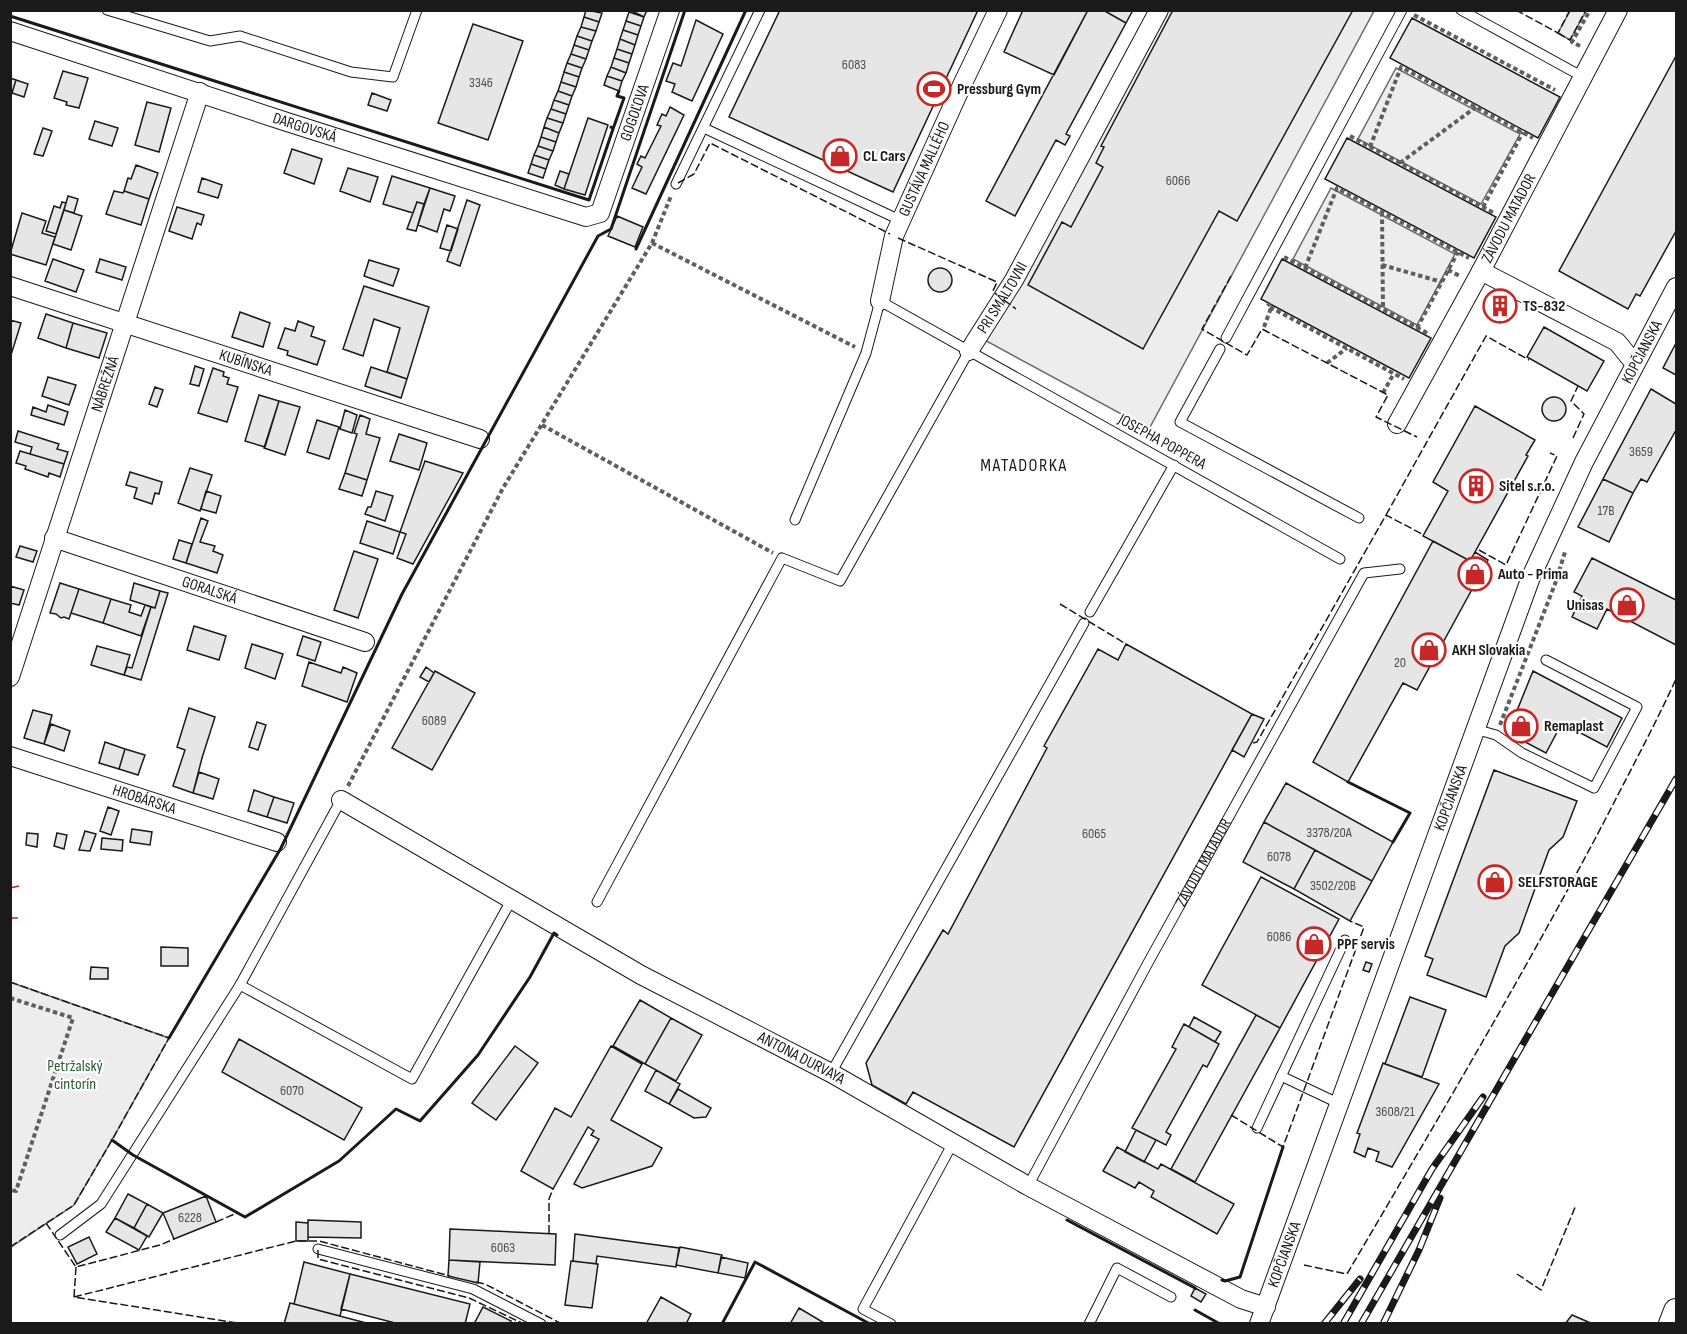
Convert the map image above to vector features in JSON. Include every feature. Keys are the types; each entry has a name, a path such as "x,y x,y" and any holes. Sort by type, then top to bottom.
{"main road":[{"path":"1671,1323 1677,1311"}],"street":[{"name":"GOGOĽOVA","path":"600,213 670,10"},
{"name":"GUSTÁVA MALLÉHO","path":"880,301 894,236 998,10"},
{"name":"PRI SMALTOVNI","path":"969,351 1014,280 1159,10"},
{"name":"ZÁVODU MATADOR","path":"1397,424 1482,271 1618,10"},
{"name":"DARGOVSKÁ","path":"10,31 586,217 600,213"},
{"name":"NÁBREŽNÁ","path":"10,676 200,92"},
{"path":"1482,271 1617,342 1635,364"},
{"name":"KUBÍNSKA","path":"10,286 480,439"},
{"name":"KOPČIANSKA","path":"1262,1315 1531,577 1553,527 1635,364 1677,287"},
{"name":"GORALSKÁ","path":"54,538 364,642"},
{"name":"HROBÁRSKA","path":"10,756 277,842"},
{"name":"ANTONA DURVAYA","path":"341,800 641,975 831,1073 1028,1186 1241,1299 1262,1315"}],"lane":[{"path":"107,10 210,41 240,36 351,72 393,77 417,10"},
{"path":"676,184 760,10"},
{"path":"1226,338 1404,10"},
{"path":"1461,10 1583,77"},
{"path":"704,128 902,221"},
{"path":"795,520 866,353 880,301"},
{"name":"JOSEPHA POPPERA","path":"880,301 1340,559"},
{"path":"1220,349 1180,422 1359,518"},
{"name":"PRI SMALTOVNI","path":"782,558 840,581 969,351"},
{"path":"1090,612 1174,465"},
{"path":"597,902 782,558"},
{"name":"ZÁVODU MATADOR","path":"1028,1186 1155,950 1364,573 1400,569"},
{"path":"831,1073 1084,623"},
{"path":"1475,729 1496,735 1522,753 1594,788 1637,707 1546,660"},
{"path":"60,1234 101,1204 240,984 341,800"},
{"path":"240,984 412,1079 512,899"},
{"path":"1257,1128 1345,940"},
{"path":"1281,1076 1340,1104"},
{"path":"891,1323 863,1309 953,1143"},
{"path":"318,1249 473,1289 541,1323"},
{"path":"1089,1323 1117,1268 1172,1297"}],"path":[{"path":"1404,10 1555,90"},
{"path":"1580,46 1572,42 1590,10"},
{"path":"1397,62 1401,67 1547,146"},
{"path":"1370,147 1401,67"},
{"path":"1400,163 1476,107"},
{"path":"1338,130 1507,221"},
{"path":"1483,207 1523,132"},
{"path":"1333,183 1337,188 1471,259 1461,276"},
{"path":"341,800 503,488 652,243 676,184"},
{"path":"1305,268 1337,188"},
{"path":"1382,212 1383,309"},
{"path":"652,243 866,353"},
{"path":"1273,250 1442,341"},
{"path":"1417,328 1458,252"},
{"path":"1382,265 1442,282"},
{"path":"1264,327 1270,306 1418,386"},
{"path":"1327,363 1347,348"},
{"path":"1383,393 1394,373"},
{"path":"542,425 782,558"},
{"path":"1496,735 1555,584 1567,544"},
{"path":"10,998 73,1018 16,1191 10,1190"}],"green space":[{"path":"1159,11 1374,11 1149,429 979,337"},
{"path":"1570,11 1586,11 1570,40 1558,33"},
{"path":"1396,68 1520,134 1481,204 1358,139"},
{"path":"1331,188 1455,254 1417,325 1293,259"},
{"name":"Petržalský cintorín","path":"10,982 169,1038 74,1205 11,1247"}],"building":[{"path":"586,10 602,13 599,22 584,17"},
{"path":"630,10 647,10 644,17"},
{"path":"780,10 978,10 893,192 729,117"},
{"path":"1023,10 1088,10 1054,75 1004,52"},
{"path":"1088,10 1103,10 1126,23 1066,134 1070,136 1065,145 1056,140 1015,216 986,201"},
{"path":"1103,10 1133,10 1126,23"},
{"path":"1173,10 1353,10 1237,221 1219,211 1143,349 1028,285 1062,222 1071,227 1103,167 1096,163 1104,147 1101,146"},
{"path":"629,12 644,17 641,26 626,21"},
{"path":"584,17 599,22 596,31 581,27"},
{"path":"1412,18 1560,97 1538,138 1390,58"},
{"path":"696,20 723,34 692,101 672,92 675,84 666,81 673,63 681,66"},
{"path":"626,21 641,26 638,35 623,30"},
{"path":"473,24 523,41 488,140 438,123"},
{"path":"581,27 596,31 592,41 577,36"},
{"path":"623,30 638,35 635,45 620,39"},
{"path":"577,36 592,41 589,50 574,45"},
{"path":"620,39 635,45 632,54 617,49"},
{"path":"574,45 589,50 586,59 571,54"},
{"path":"617,49 632,54 629,63 614,58"},
{"path":"571,54 586,59 582,68 567,63"},
{"path":"1676,56 1676,231 1640,296 1636,294 1628,309 1559,271"},
{"path":"614,58 629,63 626,73 611,67"},
{"path":"567,63 582,68 579,77 564,72"},
{"path":"611,67 626,73 622,81 607,76"},
{"path":"63,71 88,78 79,108 66,105 67,102 54,98"},
{"path":"564,72 579,77 576,87 561,82"},
{"path":"607,76 622,81 619,91 604,85"},
{"path":"10,78 16,80 10,99"},
{"path":"16,80 28,84 24,97 12,93"},
{"path":"561,82 576,87 572,96 558,91"},
{"path":"558,91 572,96 569,105 554,100"},
{"path":"372,93 391,100 387,111 368,105"},
{"path":"554,100 569,105 566,114 551,109"},
{"path":"147,102 171,108 159,152 135,145"},
{"path":"670,107 684,115 646,194 632,188 642,167 637,164 641,156 645,158 661,126 657,125 662,114 666,116"},
{"path":"551,109 566,114 563,123 547,118"},
{"path":"547,118 563,123 559,133 544,127"},
{"path":"588,118 608,125 585,195 564,189"},
{"path":"95,121 118,128 112,146 89,139"},
{"path":"544,127 559,133 556,142 541,137"},
{"path":"43,128 52,131 43,156 34,154"},
{"path":"541,137 556,142 553,151 538,146"},
{"path":"1347,138 1496,217 1474,258 1325,179"},
{"path":"538,146 553,151 549,160 534,155"},
{"path":"292,149 322,159 314,184 284,173"},
{"path":"534,155 549,160 546,169 531,164"},
{"path":"531,164 546,169 543,178 528,173"},
{"path":"136,165 158,173 149,199 124,191 128,178 131,179"},
{"path":"348,168 378,177 370,202 340,191"},
{"path":"560,171 569,174 564,189 555,185"},
{"path":"392,176 430,188 424,204 417,202 413,213 383,204"},
{"path":"202,178 222,185 218,198 198,192"},
{"path":"430,188 455,196 450,211 444,209 437,232 418,225"},
{"path":"114,191 123,193 124,191 149,199 141,225 106,214"},
{"path":"68,196 78,199 74,213 64,210"},
{"path":"467,200 480,205 460,266 447,261"},
{"path":"62,202 66,203 56,234 46,231 54,206 60,208"},
{"path":"417,202 424,204 416,231 407,229"},
{"path":"177,207 204,215 201,225 197,223 192,239 169,231"},
{"path":"64,210 82,216 71,250 53,244"},
{"path":"22,213 46,221 42,233 55,237 46,265 10,254"},
{"path":"617,216 643,227 635,247 608,236"},
{"path":"447,225 458,229 451,251 440,248"},
{"path":"53,259 84,270 76,292 45,281"},
{"path":"100,259 126,267 122,280 96,272"},
{"path":"1282,259 1431,338 1409,378 1261,299"},
{"path":"369,260 399,269 393,286 364,276"},
{"path":"940,268 945,269 951,275 951,285 945,291 940,292 935,291 929,285 928,280 929,275 935,269"},
{"path":"364,286 429,307 407,379 387,372 400,328 374,319 363,356 343,349"},
{"name":"TS-832","path":"1496,298 1509,305 1504,313 1492,306"},
{"path":"240,312 270,323 263,347 232,337"},
{"path":"46,314 73,323 66,348 38,338"},
{"path":"10,320 21,323 11,355 10,355"},
{"path":"298,321 314,327 311,336 325,341 317,365 287,355 288,351 278,348 285,328 295,331"},
{"path":"73,323 107,333 99,358 66,348"},
{"path":"1544,327 1604,361 1587,391 1527,357"},
{"path":"1676,343 1676,375 1663,368"},
{"path":"195,366 204,369 199,386 190,384"},
{"path":"371,367 407,379 401,398 365,386"},
{"path":"213,368 224,372 223,376 229,378 227,384 238,387 227,422 198,413"},
{"path":"48,377 76,385 69,405 42,396"},
{"path":"155,387 163,390 157,407 149,404"},
{"path":"1651,389 1676,404 1676,430 1647,482 1641,479 1633,493 1603,479"},
{"path":"259,395 279,401 265,447 245,441"},
{"path":"1554,397 1563,400 1566,409 1563,418 1554,421 1545,418 1542,409 1545,400"},
{"path":"279,401 300,407 285,455 264,448"},
{"path":"48,405 68,412 64,425 31,415 33,407 46,412"},
{"name":"Sitel s.r.o.","path":"1475,406 1535,440 1470,561 1423,536 1448,491 1433,482"},
{"path":"345,410 357,415 352,433 340,429"},
{"path":"360,415 370,419 366,434 380,438 367,480 345,473 357,434 354,433"},
{"path":"317,420 339,427 329,459 307,452"},
{"path":"18,431 59,444 57,449 68,452 64,464 30,454 32,447 15,442"},
{"path":"399,434 427,443 419,470 390,461"},
{"path":"20,451 64,464 60,477 49,473 48,477 25,469 26,466 16,463"},
{"path":"425,461 463,473 413,564 397,558 406,534 400,532"},
{"path":"190,468 212,475 200,511 178,503"},
{"path":"130,472 162,482 159,494 155,493 152,504 134,498 137,488 126,485"},
{"path":"345,473 367,480 362,496 339,489"},
{"path":"1603,479 1633,493 1609,542 1578,527"},
{"path":"206,491 221,496 216,513 201,509"},
{"path":"376,491 393,496 385,521 365,514 368,507 371,507"},
{"path":"201,518 208,521 200,542 215,546 213,551 223,555 217,573 186,563"},
{"path":"367,521 400,532 393,554 360,543"},
{"path":"179,540 192,544 186,563 173,559"},
{"path":"1433,541 1470,561 1475,552 1488,560 1417,690 1403,683 1348,782 1313,762"},
{"path":"20,546 37,551 33,562 16,557"},
{"path":"354,551 378,559 358,618 334,610"},
{"name":"Unisas","path":"1592,558 1676,600 1676,645 1607,609 1597,629 1572,617 1582,596 1574,592"},
{"path":"60,583 79,589 69,619 50,613"},
{"path":"134,583 160,591 155,608 130,600"},
{"path":"10,586 24,590 19,605 10,603"},
{"path":"79,589 111,599 103,623 71,613"},
{"path":"160,591 168,593 141,680 124,675 127,667 132,668 151,607 155,608"},
{"path":"111,599 131,605 129,612 141,616 145,605 151,607 141,636 103,623"},
{"path":"194,626 226,636 219,660 187,650"},
{"path":"303,636 321,642 315,661 297,655"},
{"path":"252,644 283,654 275,679 245,668"},
{"path":"1126,644 1252,714 1014,1147 913,1092 906,1104 872,1085 866,1063 943,930 948,934 1047,748 1044,746 1098,649 1118,660"},
{"path":"97,646 130,655 124,675 91,665"},
{"path":"309,662 341,673 343,667 357,673 347,702 302,686"},
{"path":"426,667 434,673 429,682 420,677"},
{"path":"435,671 475,693 432,770 392,748"},
{"path":"1533,671 1622,718 1607,747 1562,723 1546,753 1508,733"},
{"path":"189,708 215,717 193,793 173,786 185,750 177,747"},
{"path":"33,710 52,715 44,744 24,738"},
{"path":"1252,714 1264,719 1244,757 1232,750"},
{"path":"257,722 266,725 258,750 249,747"},
{"path":"51,724 70,731 64,751 44,744"},
{"path":"105,742 125,749 119,769 99,763"},
{"path":"125,749 145,755 138,775 119,769"},
{"name":"SELFSTORAGE","path":"1494,770 1577,801 1563,837 1549,850 1519,933 1505,946 1486,997 1427,975 1433,959 1425,956"},
{"path":"199,772 219,779 213,799 193,793"},
{"path":"1286,783 1393,842 1372,881 1264,822"},
{"path":"254,790 274,797 267,817 248,811"},
{"path":"274,797 294,803 287,823 267,817"},
{"path":"108,807 119,811 111,835 100,831"},
{"path":"1264,822 1315,850 1294,889 1243,862"},
{"path":"132,829 152,832 150,845 130,842"},
{"path":"85,831 96,834 90,851 79,850"},
{"path":"27,833 38,834 37,847 26,845"},
{"path":"57,833 67,835 64,849 54,846"},
{"path":"102,838 123,840 122,851 101,849"},
{"path":"1315,850 1372,881 1350,921 1294,889"},
{"path":"1261,877 1339,919 1280,1028 1202,985"},
{"path":"161,947 188,948 188,966 161,966"},
{"path":"1366,962 1372,964 1369,972 1363,970"},
{"path":"91,967 108,968 108,979 90,979"},
{"path":"1410,997 1446,1010 1422,1077 1385,1064"},
{"path":"640,1000 671,1018 645,1064 613,1046"},
{"path":"1256,1015 1280,1028 1195,1182 1171,1169"},
{"path":"1194,1017 1221,1032 1215,1042 1189,1027"},
{"path":"671,1018 702,1035 676,1081 645,1064"},
{"path":"1184,1024 1219,1044 1207,1067 1203,1065 1166,1132 1171,1135 1166,1145 1132,1128 1176,1049 1172,1047"},
{"path":"239,1039 362,1108 344,1140 222,1072"},
{"path":"515,1046 538,1063 496,1120 472,1103"},
{"path":"611,1046 642,1064 611,1120 662,1148 652,1166 582,1188 574,1184 599,1139 591,1135 594,1131 588,1127 553,1189 521,1171 555,1108 571,1117"},
{"path":"1383,1063 1439,1084 1392,1167 1376,1161 1379,1152 1368,1148 1365,1157 1354,1152 1360,1134 1357,1133"},
{"path":"656,1070 680,1084 669,1104 645,1091"},
{"path":"678,1089 711,1108 706,1117 694,1118 669,1104"},
{"path":"1136,1130 1156,1140 1144,1162 1125,1152"},
{"path":"1117,1147 1158,1169 1161,1164 1234,1204 1217,1234 1151,1197 1154,1191 1139,1182 1135,1188 1103,1171"},
{"path":"128,1194 147,1204 134,1228 115,1218"},
{"path":"206,1196 216,1222 174,1239 163,1213"},
{"path":"147,1204 163,1213 149,1237 134,1228"},
{"path":"115,1218 147,1236 139,1250 106,1232"},
{"path":"308,1220 361,1222 361,1238 308,1237"},
{"path":"296,1222 308,1223 308,1241 296,1241"},
{"path":"450,1229 556,1234 555,1265 449,1260"},
{"path":"575,1234 679,1248 676,1267 597,1256 596,1264 573,1261"},
{"path":"89,1237 97,1254 77,1264 68,1247"},
{"path":"680,1247 722,1255 718,1273 676,1265"},
{"path":"721,1257 748,1263 745,1278 718,1273"},
{"path":"449,1260 480,1262 478,1283 448,1276"},
{"path":"571,1261 598,1264 592,1308 565,1305"},
{"path":"304,1262 350,1274 340,1316 294,1304"},
{"path":"350,1274 470,1304 465,1324 399,1324 341,1309"},
{"path":"1195,1288 1206,1294 1201,1302 1191,1296"},
{"path":"661,1297 691,1314 686,1324 646,1324"},
{"path":"290,1303 294,1304 370,1324 284,1324"},
{"path":"483,1307 511,1321 510,1324 474,1324"},
{"path":"799,1308 826,1324 790,1324"},
{"path":"1572,1315 1593,1324 1565,1324"}],"railway":[{"path":"1361,1324 1676,779"},
{"path":"1343,1324 1432,1169 1483,1097"},
{"path":"1383,1324 1419,1250 1440,1198"},
{"path":"1324,1324 1360,1279"}],"fence":[{"path":"1516,10 1558,33 1570,10"},
{"path":"1558,33 1570,40 1586,10"},
{"path":"678,183 694,174 710,143 890,234"},
{"path":"898,238 997,282 993,291 997,295"},
{"path":"1231,276 1202,329 1247,355 1262,329 1388,395 1376,417 1417,437"},
{"path":"1004,300 1016,309"},
{"path":"1386,515 1486,336 1529,360"},
{"path":"1573,438 1584,414 1571,401 1577,386"},
{"path":"1479,550 1506,565 1557,456 1550,453"},
{"path":"1253,743 1257,742 1386,515 1422,534"},
{"path":"1060,604 1126,644"},
{"path":"1304,1265 1347,1274 1543,935 1605,820 1676,679"},
{"path":"1231,1115 1283,1147 1364,927 1350,921"},
{"path":"10,982 169,1038 74,1205 10,1247"},
{"path":"549,1233 549,1199 553,1189"},
{"path":"1517,1274 1541,1290 1576,1205"},
{"path":"216,1222 237,1213"},
{"path":"46,1223 76,1267 160,1245 174,1239"},
{"path":"74,1297 296,1241 319,1241 450,1276"},
{"path":"318,1250 318,1259 469,1298 524,1324"},
{"path":"76,1267 74,1297 244,1324"},
{"path":"476,1282 485,1284 562,1324"}],"wall":[{"path":"169,1038 281,848 402,594 598,236 611,229 685,10"},
{"path":"636,249 746,10"},
{"path":"10,16 589,200 613,129"},
{"path":"611,127 613,129 624,98 617,96 619,91"},
{"path":"1348,782 1410,813 1393,842"},
{"path":"112,1140 133,1155 245,1217 339,1161 396,1109 420,1121 478,1055 530,977 554,933 557,935"},
{"path":"1222,1280 1240,1277 1283,1147"},
{"path":"1067,1220 1195,1288"},
{"path":"722,1324 755,1262 870,1324"},
{"path":"1195,1310 1220,1324"}],"power":[{"path":"10,888 19,886"},
{"path":"10,918 18,918"}],"place":[{"name":"Pressburg Gym","path":"934,89"},
{"name":"CL Cars","path":"840,156"},
{"name":"TS-832","path":"1500,306"},
{"name":"Sitel s.r.o.","path":"1476,486"},
{"name":"Auto - Prima","path":"1475,574"},
{"name":"Unisas","path":"1627,605"},
{"name":"AKH Slovakia","path":"1429,650"},
{"name":"Remaplast","path":"1521,726"},
{"name":"SELFSTORAGE","path":"1495,882"},
{"name":"PPF servis","path":"1314,944"}],"district":[{"name":"MATADORKA","path":"1024,465"}]}
